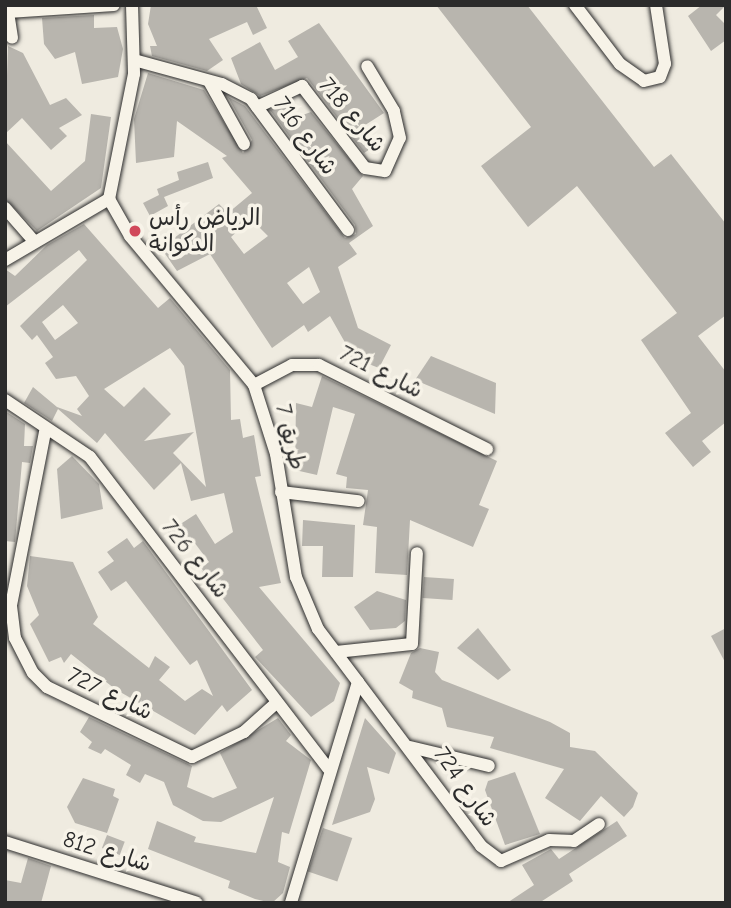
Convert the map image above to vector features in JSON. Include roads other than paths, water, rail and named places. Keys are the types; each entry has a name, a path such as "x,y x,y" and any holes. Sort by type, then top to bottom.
{"street":[{"path":"12,38 7,9 114,5"},
{"path":"5,260 33,240 109,199 134,60 132,5"},
{"path":"575,5 630,74 652,81 665,64 656,5"},
{"name":"شارع 716","path":"134,60 209,81 257,107 348,230"},
{"name":"شارع 718","path":"257,107 302,86 365,168 385,171 400,138 394,111 367,66"},
{"path":"209,81 244,144"},
{"name":"7 طريق","path":"109,199 130,236 254,385 266,414 296,576 336,652 358,682"},
{"path":"5,208 33,240"},
{"name":"شارع 721","path":"254,385 292,365 319,365 487,449"},
{"name":"شارع 726","path":"5,400 45,432 90,457 275,704 328,768"},
{"name":"شارع 727","path":"45,432 11,606 15,638 33,673 47,687 192,757 244,732 275,704"},
{"path":"281,492 358,501"},
{"path":"336,652 412,644 417,553"},
{"path":"291,903 328,768 358,682"},
{"name":"شارع 724","path":"358,682 410,747 481,846 501,861 549,840 574,841 599,824"},
{"path":"410,747 489,766"},
{"name":"شارع 812","path":"5,842 197,903"}],"place":[{"name":"الرياض رأس الدكوانة","path":"135,231"}]}
